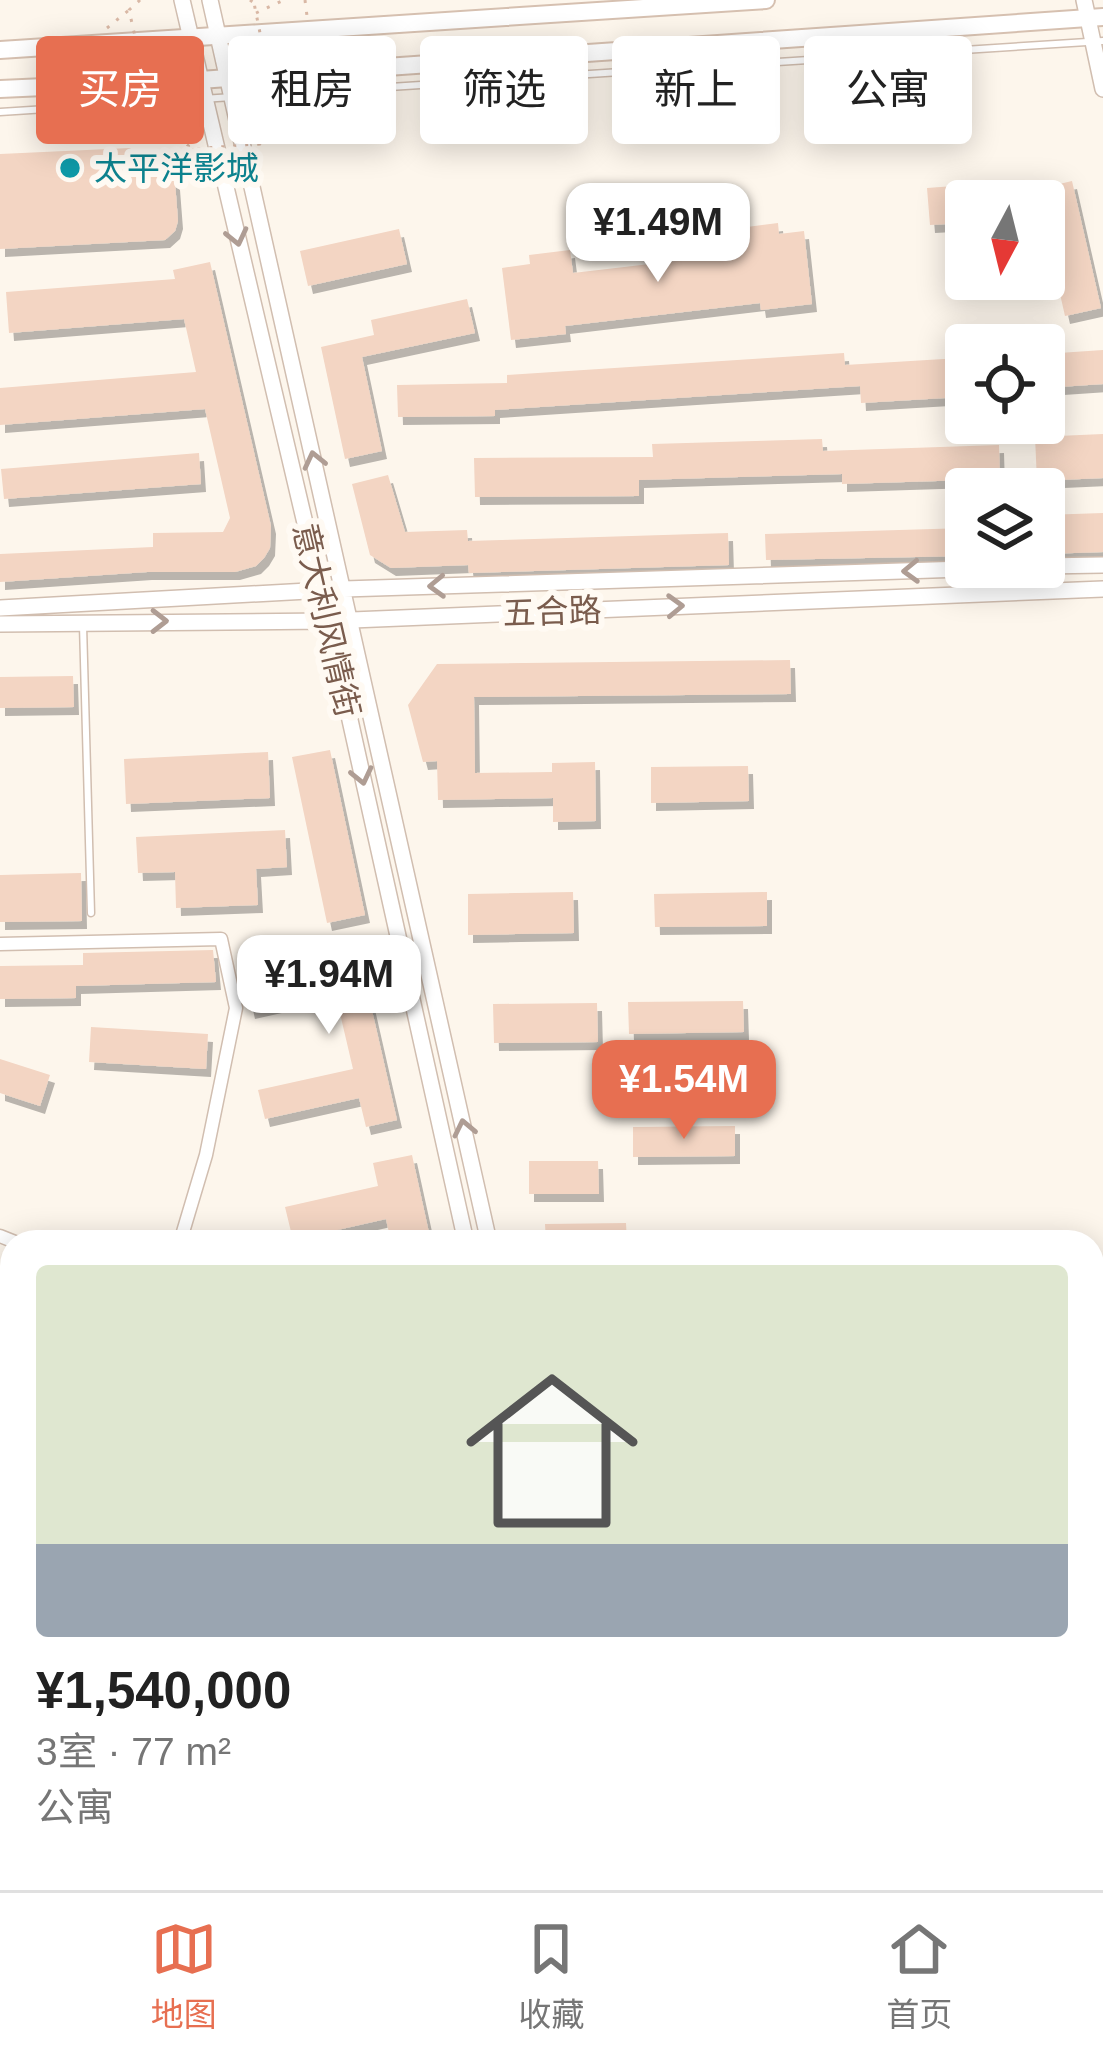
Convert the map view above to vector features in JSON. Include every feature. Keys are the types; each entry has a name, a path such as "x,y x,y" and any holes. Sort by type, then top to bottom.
{"main road":[{"path":"204,36 766,0"},
{"path":"396,73 1091,12"},
{"path":"0,50 36,48"},
{"path":"0,89 36,89"}],"street":[{"name":"意大利风情街","path":"182,0 190,36"},
{"name":"意大利风情街","path":"211,0 228,83"},
{"path":"1091,12 1103,89"},
{"name":"意大利风情街","path":"204,98 328,621 463,1230"},
{"name":"意大利风情街","path":"242,144 486,1230"},
{"path":"1065,566 1103,565"},
{"name":"五合路","path":"0,608 344,589 945,570"},
{"name":"五合路","path":"0,624 328,621 1103,589"},
{"path":"0,944 221,939 236,1008 206,1155 184,1230"}],"lane":[{"path":"396,79 1098,42"},
{"path":"0,112 36,108"},
{"path":"82,621 91,913"}],"path":[{"path":"140,0 130,10 153,116 192,149 260,144 277,112 250,0"},
{"path":"256,14 284,0"},
{"path":"169,177 188,146"}],"building":[{"path":"130,148 175,182 178,221 165,240 0,249 0,154"},
{"path":"1072,181 1101,308 1065,316 1061,300 1065,300 1065,183"},
{"path":"945,187 945,224 930,225 927,188"},
{"path":"778,223 779,234 804,231 812,304 761,310 760,303 565,326 566,334 511,340 502,268 530,264 529,255 570,250 573,273 735,254 732,229"},
{"path":"399,229 407,264 308,286 300,251"},
{"path":"210,262 271,526 270,548 264,558 256,566 235,572 147,572 0,582 0,554 153,547 153,533 223,532 230,518 205,409 0,425 0,388 196,372 184,319 9,333 6,292 175,279 173,270"},
{"path":"467,299 475,333 362,357 382,451 345,459 321,347 374,335 371,320"},
{"path":"1103,350 1103,384 1065,387 1065,353"},
{"path":"844,353 845,365 945,359 945,398 861,403 860,386 495,410 495,416 398,417 397,385 507,383 507,375"},
{"path":"1103,434 1103,478 1065,480 1065,468 1036,468 1035,444 1065,444 1065,436"},
{"path":"822,439 823,451 999,445 1000,468 945,468 945,481 842,484 842,474 639,480 639,496 475,497 474,458 653,457 652,444"},
{"path":"199,453 201,484 4,499 1,469"},
{"path":"388,475 405,532 467,530 468,541 728,533 729,565 469,573 468,565 391,568 370,555 352,484"},
{"path":"1103,513 1103,552 1065,553 1065,514"},
{"path":"945,529 945,556 766,560 765,534"},
{"path":"790,660 791,694 474,697 475,773 552,772 552,763 595,762 596,821 553,822 553,798 438,800 437,761 423,762 408,705 437,664"},
{"path":"73,676 74,707 0,708 0,677"},
{"path":"330,750 365,915 327,923 292,757"},
{"path":"268,752 270,798 126,804 124,759"},
{"path":"748,766 749,801 651,803 651,767"},
{"path":"285,830 287,867 256,869 258,905 176,908 175,872 138,873 136,837"},
{"path":"81,873 82,921 0,922 0,875"},
{"path":"573,892 574,933 468,935 468,894"},
{"path":"767,892 767,926 655,927 654,894"},
{"path":"358,949 397,1120 366,1127 359,1098 265,1119 258,1090 353,1069 335,992 250,1011 242,975"},
{"path":"213,950 216,982 76,986 76,998 0,999 0,966 83,965 83,953"},
{"path":"743,1001 744,1032 629,1034 628,1002"},
{"path":"597,1003 598,1042 494,1043 493,1004"},
{"path":"91,1027 208,1034 206,1069 89,1062"},
{"path":"0,1059 50,1075 40,1106 0,1093"},
{"path":"735,1126 735,1156 633,1157 633,1127"},
{"path":"412,1155 428,1230 388,1230 386,1219 337,1230 291,1230 285,1207 378,1186 373,1163"},
{"path":"529,1161 598,1161 599,1194 529,1194"},
{"path":"626,1223 626,1230 545,1230 545,1224"}],"place":[{"name":"太平洋影城","path":"70,168"}]}
